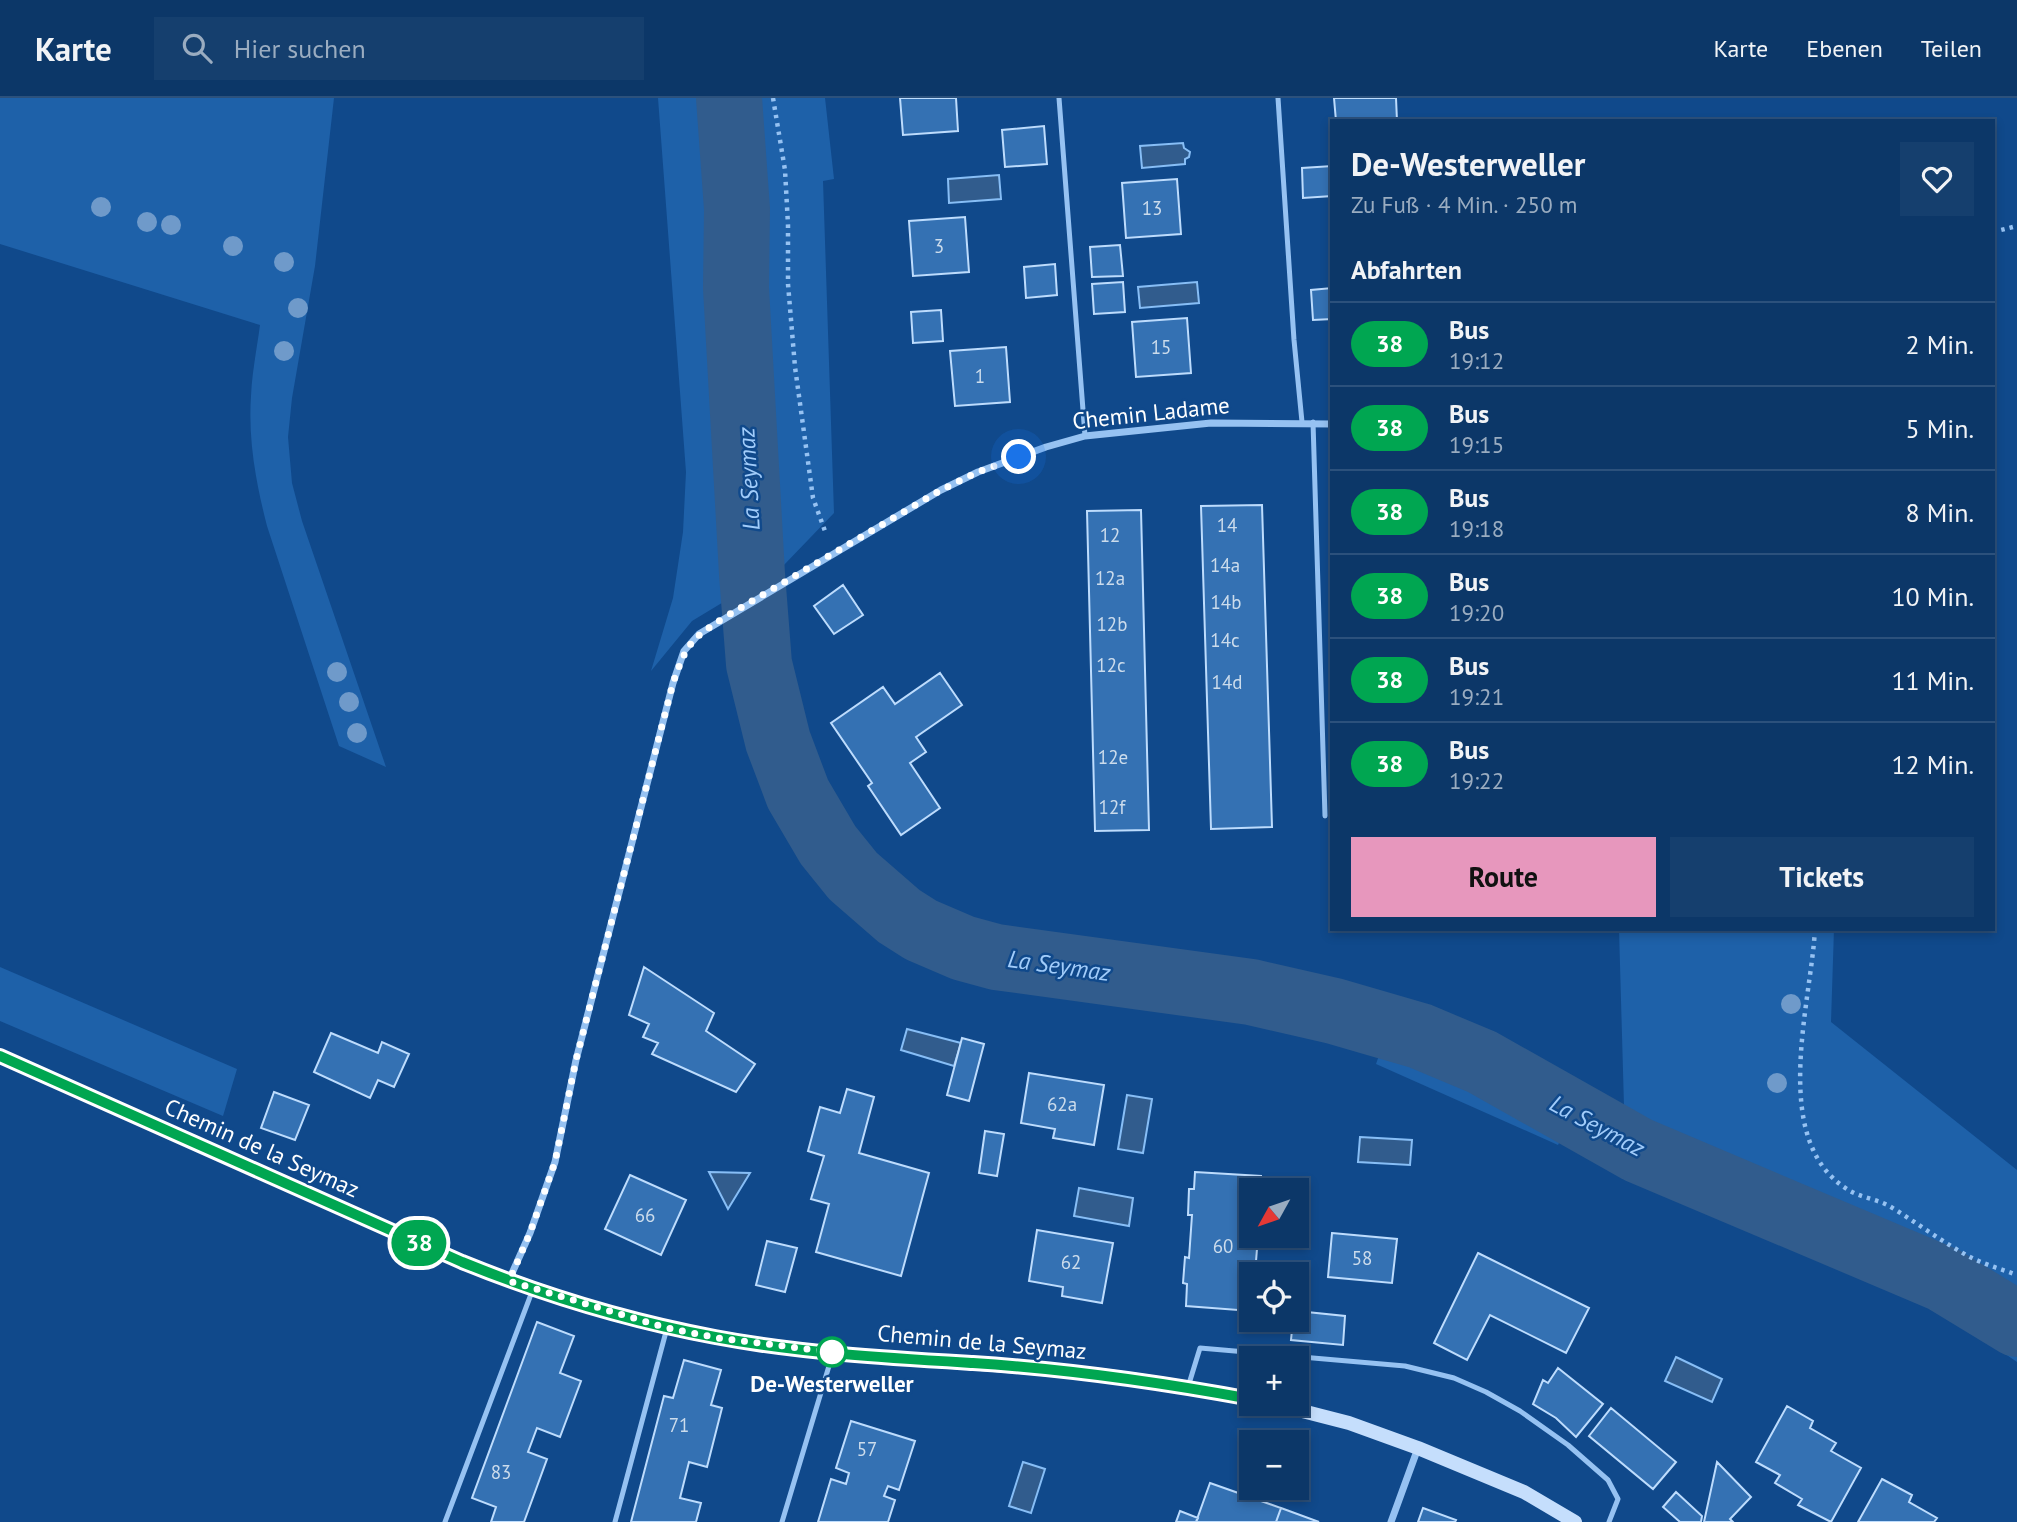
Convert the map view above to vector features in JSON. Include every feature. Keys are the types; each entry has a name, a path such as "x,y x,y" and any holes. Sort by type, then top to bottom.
{"street":[{"name":"Chemin Ladame","path":"509,1281 530,1233 555,1162 576,1060 673,683 684,651 699,634 941,490 978,472 1046,447 1085,436 1211,423 1330,424"},
{"name":"Chemin de la Seymaz","path":"0,1056 462,1262 533,1289 667,1328 718,1338 833,1353 1055,1370 1188,1387 1239,1397"},
{"path":"1309,1413 1349,1423 1419,1448 1524,1492 1575,1522"},
{"path":"1391,1522 1419,1448"}],"lane":[{"path":"1059,98 1085,436"},
{"path":"1278,98 1302,422"},
{"path":"1313,422 1325,816"},
{"path":"445,1522 533,1289"},
{"path":"615,1522 667,1328"},
{"path":"1188,1387 1200,1348 1405,1366 1454,1378 1520,1411 1568,1445 1608,1480 1618,1499 1609,1522"},
{"path":"782,1522 833,1353"}],"path":[{"path":"773,98 785,170 790,312 795,367 813,498 834,554"},
{"path":"1995,232 2017,226"},
{"path":"1815,931 1802,1032 1800,1101 1807,1136 1817,1156 1828,1172 1847,1189 1888,1205 1969,1257 2017,1275"}],"shaded area":[{"path":"0,98 334,98 315,266 292,398 288,437 292,483 302,521 386,767 339,746 267,526 256,478 250,412 260,325 0,244"},
{"path":"658,98 825,98 834,179 823,181 834,513 783,566 692,621 651,671 673,598 683,532 686,472"},
{"path":"1183,143 1184,148 1190,152 1185,164 1142,168 1140,146"},
{"path":"999,175 1001,199 949,203 948,179"},
{"path":"1197,282 1199,303 1140,308 1138,287"},
{"path":"1619,931 1834,931 1831,1022 2017,1170 2017,1362 1966,1327 1639,1160 1564,1133 1558,1145 1376,1064 1390,1024 1302,999 1251,988 1055,958 1055,945 1371,998 1501,1040 1624,1106"},
{"path":"0,967 237,1069 223,1116 0,1021"},
{"path":"907,1029 961,1043 954,1066 901,1050"},
{"path":"1127,1095 1152,1099 1143,1153 1118,1149"},
{"path":"1360,1137 1412,1140 1410,1165 1358,1162"},
{"path":"709,1172 750,1173 728,1209"},
{"path":"1079,1188 1133,1198 1129,1226 1074,1216"},
{"path":"1676,1357 1722,1379 1712,1402 1665,1381"},
{"path":"1023,1462 1045,1469 1031,1513 1009,1506"}],"building":[{"path":"900,98 956,98 958,131 903,135"},
{"path":"1334,98 1396,98 1397,119 1336,119"},
{"path":"1044,126 1047,164 1005,167 1002,130"},
{"path":"1330,166 1330,196 1303,198 1302,168"},
{"path":"1177,179 1181,234 1126,238 1122,183"},
{"path":"965,217 969,272 913,276 909,221"},
{"path":"1120,245 1123,276 1092,277 1090,247"},
{"path":"1055,264 1057,295 1026,298 1024,267"},
{"path":"1123,282 1125,312 1094,314 1092,284"},
{"path":"1330,288 1330,319 1313,320 1311,290"},
{"path":"941,310 943,341 913,343 911,312"},
{"path":"1187,318 1191,373 1136,377 1132,322"},
{"path":"1006,347 1010,402 955,406 950,351"},
{"path":"1262,505 1272,827 1211,829 1201,506"},
{"path":"1141,510 1149,830 1095,831 1087,511"},
{"path":"843,585 863,615 834,634 814,606"},
{"path":"940,673 962,705 916,737 926,752 910,763 940,808 901,835 868,786 872,783 831,723 883,687 895,704"},
{"path":"644,967 714,1013 706,1031 755,1064 736,1092 652,1054 658,1043 643,1037 649,1024 629,1015"},
{"path":"331,1033 378,1053 382,1042 409,1054 394,1087 378,1080 370,1098 314,1072"},
{"path":"962,1038 984,1044 969,1101 947,1095"},
{"path":"1029,1073 1104,1085 1094,1145 1053,1138 1055,1129 1021,1123"},
{"path":"847,1089 874,1097 859,1153 929,1173 901,1276 816,1252 829,1204 811,1199 824,1156 808,1151 820,1107 840,1113"},
{"path":"274,1092 309,1105 295,1140 261,1128"},
{"path":"985,1131 1004,1134 997,1176 979,1173"},
{"path":"1195,1172 1261,1176 1239,1178 1239,1248 1257,1248 1256,1262 1239,1262 1239,1310 1186,1306 1187,1284 1183,1283 1185,1257 1189,1258 1192,1215 1188,1215 1189,1189 1194,1189"},
{"path":"630,1175 686,1200 661,1255 605,1229"},
{"path":"1037,1230 1113,1243 1102,1303 1062,1296 1063,1287 1029,1281"},
{"path":"1332,1233 1397,1239 1392,1283 1328,1277"},
{"path":"767,1241 797,1248 785,1292 756,1285"},
{"path":"1478,1253 1589,1308 1566,1353 1490,1315 1467,1360 1434,1343"},
{"path":"1309,1312 1345,1316 1343,1345 1291,1340 1292,1332 1309,1332"},
{"path":"537,1322 574,1336 560,1373 581,1381 560,1437 537,1428 528,1452 547,1459 524,1522 491,1522 496,1507 472,1498"},
{"path":"684,1360 721,1370 711,1405 722,1408 707,1467 689,1462 680,1498 701,1503 696,1522 631,1522 664,1396 673,1398"},
{"path":"1558,1368 1603,1404 1576,1437 1556,1418 1533,1404 1543,1380 1548,1383"},
{"path":"1787,1406 1813,1421 1810,1428 1836,1443 1831,1451 1861,1468 1831,1522 1798,1505 1802,1499 1775,1483 1780,1475 1756,1462"},
{"path":"1611,1408 1676,1462 1653,1489 1589,1436"},
{"path":"851,1421 915,1441 899,1490 888,1486 884,1496 895,1500 888,1522 818,1522 831,1479 846,1484 849,1473 836,1468"},
{"path":"1717,1462 1751,1497 1730,1519 1733,1522 1704,1522"},
{"path":"1882,1479 1912,1495 1909,1502 1937,1518 1934,1522 1858,1522"},
{"path":"1210,1483 1239,1493 1239,1500 1258,1500 1281,1508 1276,1522 1196,1522"},
{"path":"1676,1492 1702,1516 1701,1522 1680,1522 1663,1507"},
{"path":"1281,1508 1319,1522 1276,1522"},
{"path":"1423,1508 1456,1520 1418,1522"},
{"path":"1180,1511 1198,1518 1196,1522 1176,1522"}],"waterway":[{"name":"La Seymaz","path":"729,98 737,209 736,288 759,664 778,741 798,794 828,845 853,876 899,916 921,930 963,948 996,957 1251,992 1334,1011 1420,1036 1482,1062 1638,1150 1943,1279 2017,1324"}],"bus line":[{"name":"38","path":"0,1056 462,1262 533,1289 667,1328 718,1338 833,1353 1101,1375 1239,1397"}],"place":[{"name":"De-Westerweller","path":"832,1352"}],"route":[{"path":"832,1352 718,1338 667,1328 509,1281 530,1233 555,1162 576,1060 673,683 684,651 699,634 725,617 941,490 978,472 1019,457"}]}
